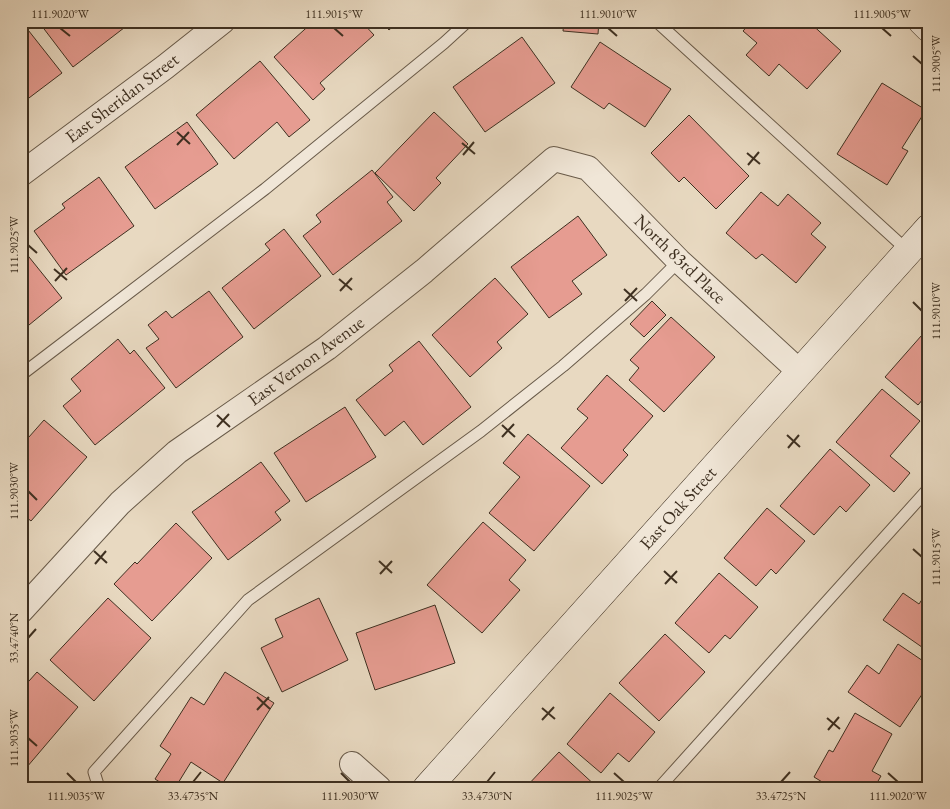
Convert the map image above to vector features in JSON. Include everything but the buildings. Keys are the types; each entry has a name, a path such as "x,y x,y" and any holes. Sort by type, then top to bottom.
{"street":[{"name":"East Sheridan Street","path":"21,174 223,21"},
{"path":"922,21 929,28"},
{"name":"North 83rd Place","path":"554,159 588,168 679,261 800,372"},
{"name":"East Vernon Avenue","path":"21,611 120,504 177,452 327,348 424,271 554,159"},
{"name":"East Oak Street","path":"427,788 929,228"},
{"path":"352,764 379,788"}],"lane":[{"path":"21,376 265,189 468,21"},
{"path":"656,21 908,251"},
{"path":"99,788 94,772 248,600 482,431 563,366 646,294 679,261"},
{"path":"659,788 929,488"}]}
